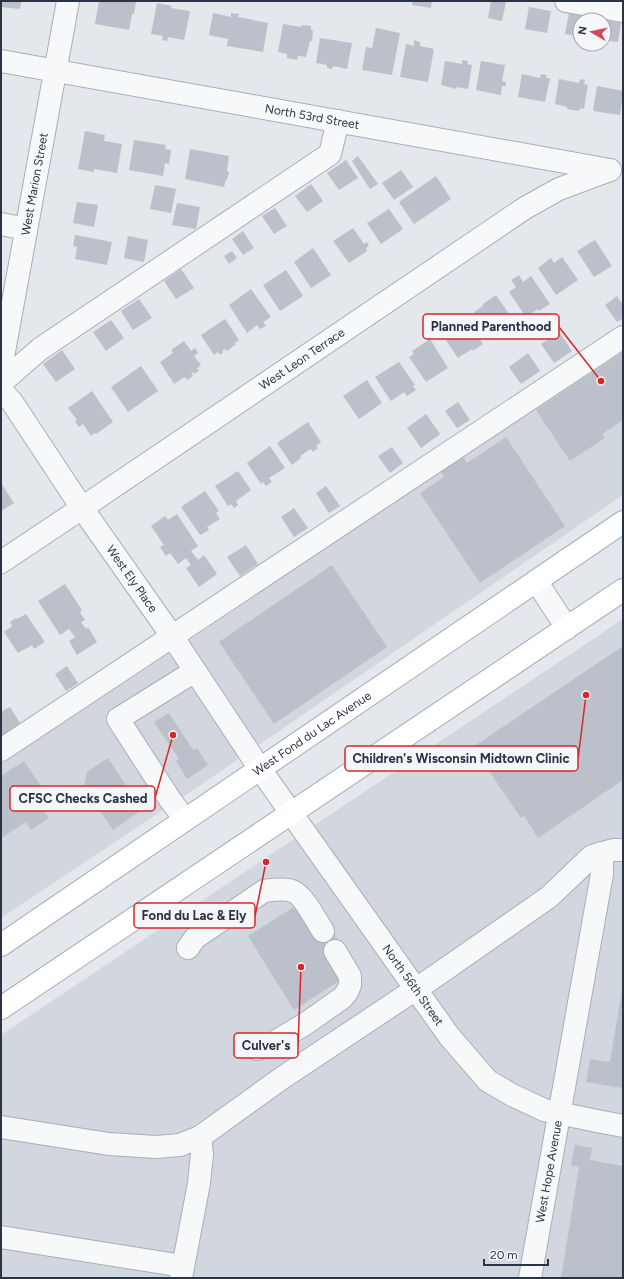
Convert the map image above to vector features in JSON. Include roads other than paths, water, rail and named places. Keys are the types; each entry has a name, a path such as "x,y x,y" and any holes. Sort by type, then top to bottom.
{"main road":[{"name":"West Fond du Lac Avenue","path":"1,945 623,522"},
{"path":"1,1008 623,590"}],"street":[{"name":"West Marion Street","path":"1,368 68,1"},
{"path":"566,1 623,11"},
{"name":"North 53rd Street","path":"1,61 616,170"},
{"path":"1,383 40,349 330,154 338,121"},
{"name":"West Leon Terrace","path":"1,562 525,208 559,189 616,170"},
{"path":"1,224 26,229"},
{"path":"1,750 623,337"},
{"name":"West Ely Place","path":"1,390 12,402 82,508 196,671 260,769"},
{"path":"536,581 567,628"},
{"path":"184,820 118,719 196,671"},
{"name":"North 56th Street","path":"260,769 448,1036 488,1081 512,1095 544,1110 623,1126"},
{"path":"1,1127 109,1144 156,1147 180,1145 200,1137 282,1078 549,897 592,856 615,848"},
{"name":"West Hope Avenue","path":"530,1278 602,874 615,848"},
{"path":"188,948 195,938 264,892 272,890 294,891 300,895 322,931"},
{"path":"257,1049 268,1046 305,1024 342,998 347,992 350,985 350,976 335,950"},
{"path":"1,1237 182,1272 199,1183 202,1154 200,1137"}],"place":[{"name":"Planned Parenthood","path":"601,381"},
{"name":"Children's Wisconsin Midtown Clinic","path":"586,695"},
{"name":"CFSC Checks Cashed","path":"173,735"},
{"name":"Fond du Lac & Ely","path":"266,862"},
{"name":"Culver's","path":"301,967"}]}
